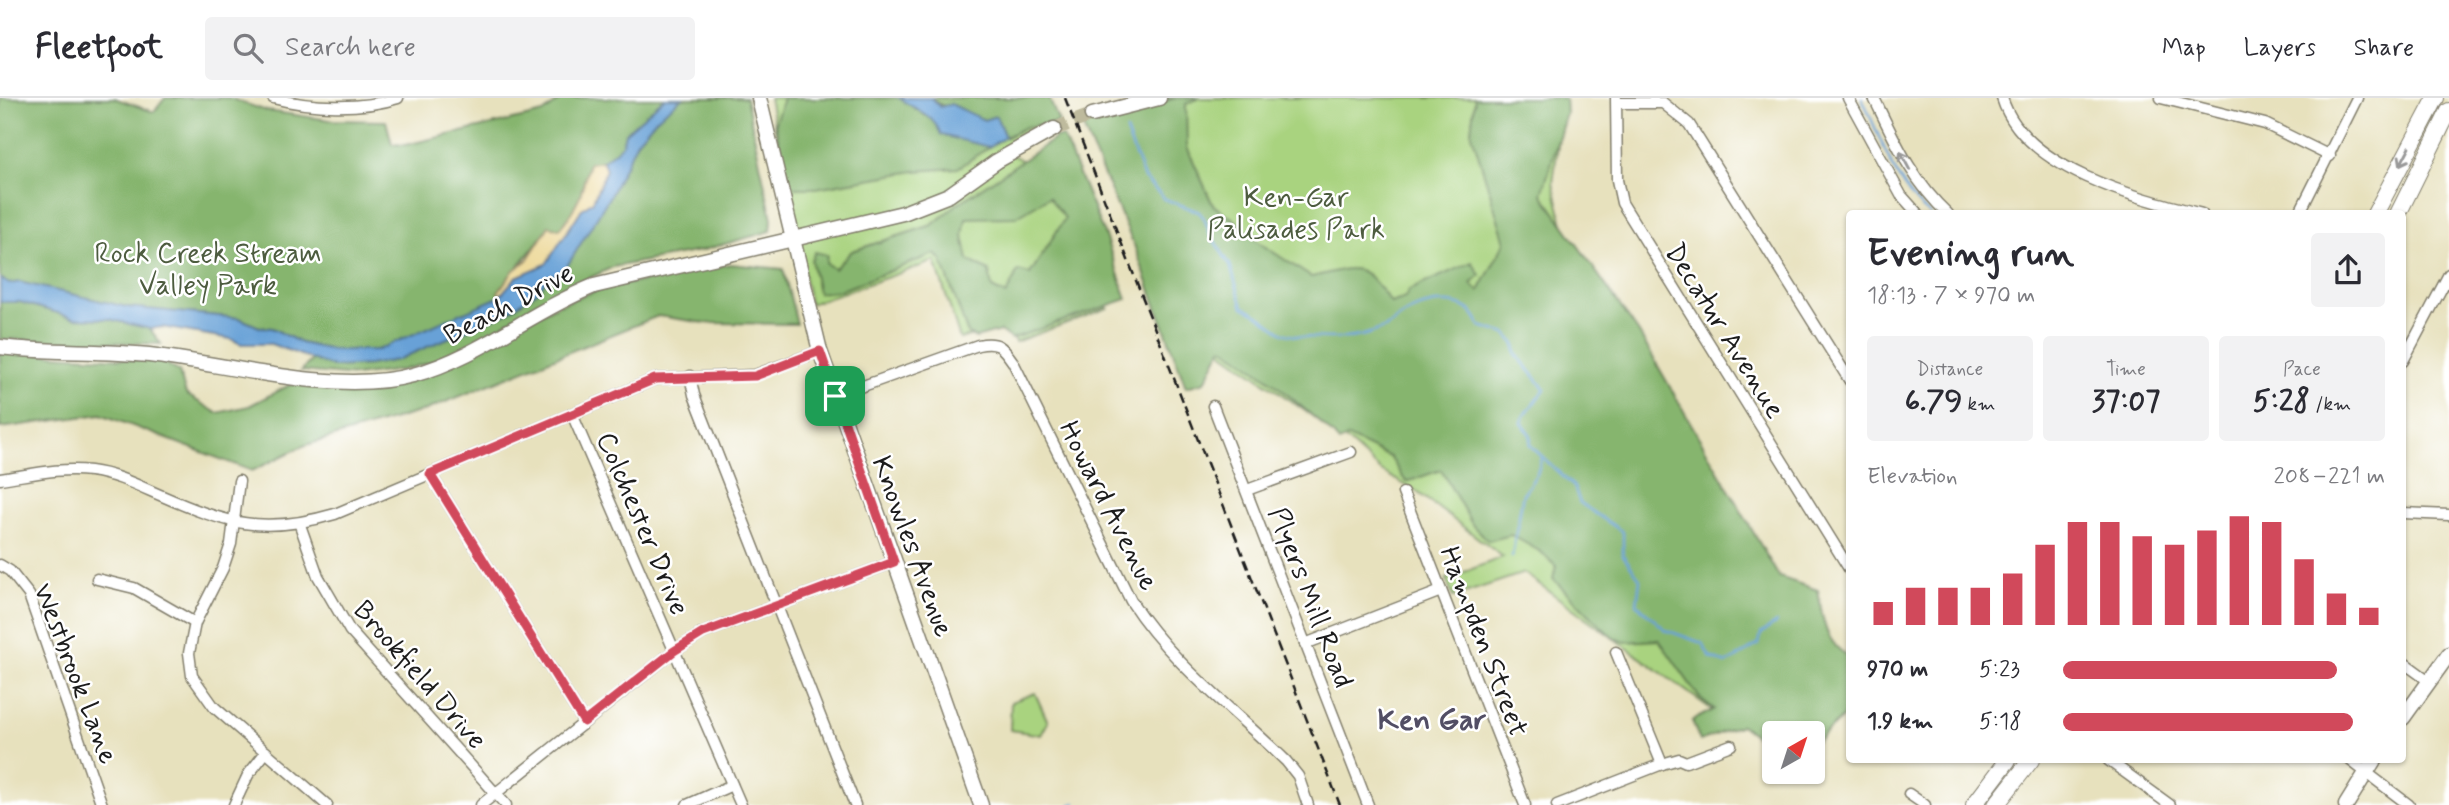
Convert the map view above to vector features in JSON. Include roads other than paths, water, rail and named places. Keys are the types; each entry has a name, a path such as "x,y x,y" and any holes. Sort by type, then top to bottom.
{"main road":[{"path":"2377,210 2436,98"},
{"path":"2400,210 2449,111"},
{"path":"1973,805 2006,763"},
{"path":"1996,805 2029,763"}],"street":[{"path":"274,98 302,105 350,104 398,98"},
{"name":"Knowles Avenue","path":"759,98 820,351 981,805"},
{"path":"1092,115 1159,98"},
{"path":"1848,98 1901,195 1914,210"},
{"path":"1874,98 1908,167 1929,197 1944,210"},
{"path":"2003,98 2007,113 2021,131 2071,169 2150,201 2186,210"},
{"path":"2161,98 2265,124 2330,156"},
{"path":"2301,210 2357,98"},
{"path":"2442,98 2449,102"},
{"path":"1617,100 1663,103 1689,124 1846,375"},
{"name":"Decatur Avenue","path":"1617,100 1617,180 1629,217 1846,564"},
{"name":"Beach Drive","path":"0,347 93,351 342,381 381,381 433,369 469,353 558,301 594,286 870,222 934,202 1054,129"},
{"path":"2406,355 2449,274"},
{"name":"Howard Avenue","path":"835,396 978,345 994,342 1001,345 1013,362 1131,601 1144,621 1164,644 1286,761 1298,776 1308,805"},
{"path":"0,480 64,470 89,471 119,478 199,512 234,523 300,525 335,514 655,379 755,376 820,351"},
{"path":"690,376 694,395 855,805"},
{"name":"Plyers Mill Road","path":"1213,406 1368,805"},
{"name":"Colchester Drive","path":"572,414 741,805"},
{"path":"1247,490 1351,453"},
{"path":"430,474 584,722"},
{"path":"239,481 234,523 223,568 195,623 189,653 192,676 214,707 327,805"},
{"name":"Hampden Street","path":"1403,493 1525,805"},
{"path":"2406,513 2449,515"},
{"name":"Brookfield Drive","path":"300,525 317,576 350,631 506,805"},
{"path":"481,805 674,651 703,633 894,562"},
{"name":"Westbrook Lane","path":"0,565 10,572 29,596 102,805"},
{"path":"97,579 134,589 195,623"},
{"path":"1306,643 1441,591"},
{"path":"1616,652 1662,764"},
{"path":"2406,714 2449,654"},
{"path":"2406,664 2429,681"},
{"path":"1557,805 1662,764 1679,759 1686,762 1731,746"},
{"path":"234,805 248,775 266,752"},
{"path":"2112,763 2170,805"},
{"path":"2335,805 2354,778 2370,765"},
{"path":"2346,805 2370,765"},
{"path":"2370,765 2409,805"},
{"path":"687,805 732,785"},
{"path":"1909,794 1925,805"}],"water":[{"path":"665,98 682,98 656,119 637,141 611,194 564,271 548,277 538,291 504,314 397,360 333,367 271,344 241,344 231,339 162,327 150,329 109,319 75,318 20,302 0,302 0,278 9,284 19,282 127,307 239,318 259,327 272,328 301,343 333,350 377,350 499,297 516,277 546,264 582,209 593,201 606,170 603,161 622,145 625,133"},
{"path":"899,98 931,98 940,107 951,104 984,120 996,116 1005,137 989,147 941,135 934,122 924,113"}],"waterway":[{"path":"1862,98 1898,177 1925,210"},
{"path":"1126,131 1144,178 1165,199 1199,212 1204,218 1210,234 1230,265 1243,307 1284,333 1312,337 1359,336 1387,327 1415,309 1448,303 1468,309 1480,326 1506,334 1515,344 1516,354 1545,389 1523,417 1522,423 1531,436 1530,445 1574,487 1580,503 1623,532 1623,555 1640,579 1637,604 1666,630 1702,643 1710,657 1726,664 1759,644 1761,634 1776,623"},
{"path":"1512,556 1523,494 1537,474 1542,458"},
{"path":"1071,805 1075,803"}],"tunnel":[{"path":"1054,129 1092,115"}],"railway":[{"path":"1065,98 1340,805"}],"district":[{"name":"Ken Gar","path":"1432,719"}],"park label":[{"name":"Ken-Gar Palisades Park","path":"1296,212"},
{"name":"Rock Creek Stream Valley Park","path":"208,268"}]}
